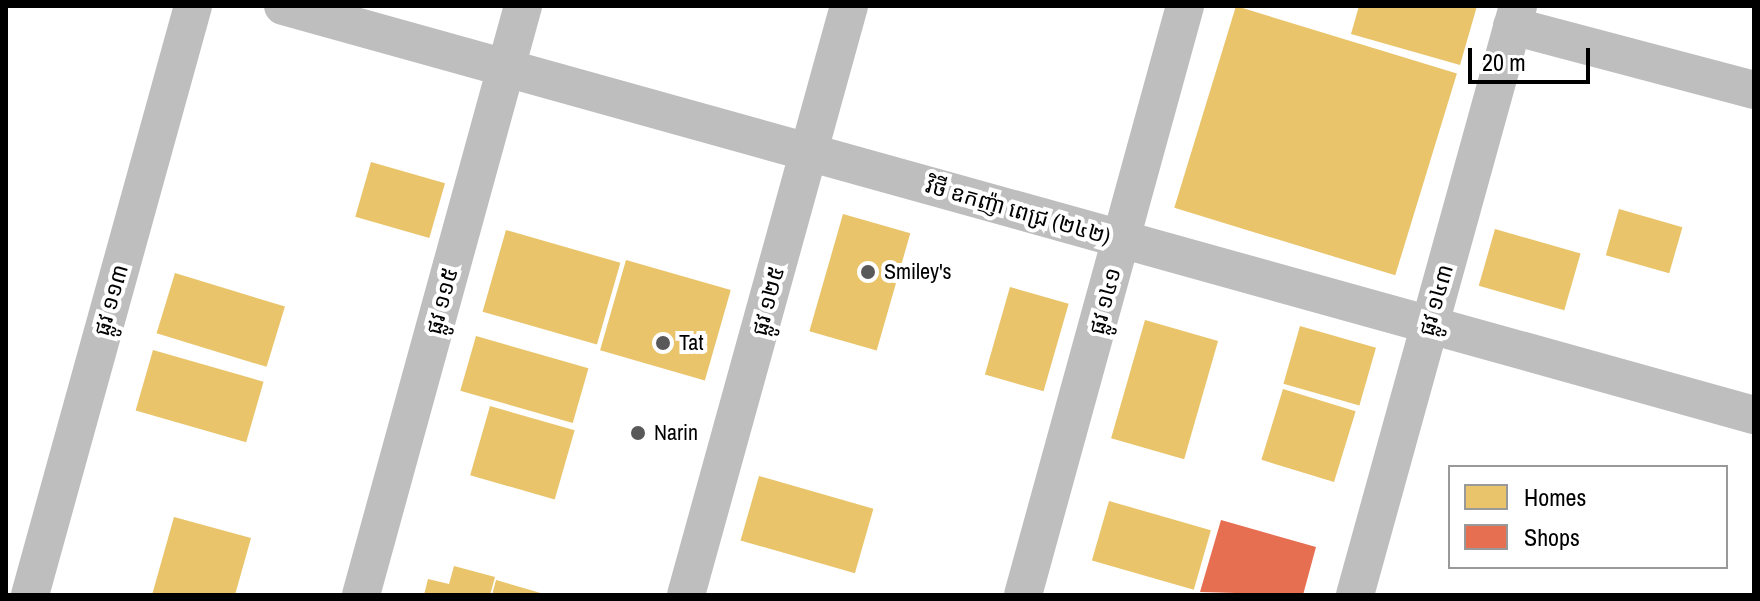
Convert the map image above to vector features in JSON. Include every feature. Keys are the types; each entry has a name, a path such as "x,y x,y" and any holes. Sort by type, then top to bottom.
{"street":[{"name":"ផ្លូវ ១១៣","path":"30,595 193,6"},
{"name":"វិថី ឧកញ៉ា ពេជ្រ (២៤២)","path":"283,6 1754,415"},
{"name":"ផ្លូវ ១១៥","path":"361,595 523,6"},
{"name":"ផ្លូវ ១២៥","path":"686,595 849,6"},
{"name":"ផ្លូវ ១៤១","path":"1023,595 1185,6"},
{"path":"1515,16 1754,90"},
{"name":"ផ្លូវ ១៤៣","path":"1355,595 1515,16"}],"building: Homes":[{"path":"1236,6 1457,74 1395,275 1174,208"},
{"path":"1359,6 1477,6 1460,65 1351,34"},
{"path":"371,162 445,183 429,238 355,217"},
{"path":"1619,209 1682,227 1669,273 1606,255"},
{"path":"843,214 910,233 877,351 809,331"},
{"path":"1495,229 1581,254 1564,310 1479,286"},
{"path":"506,230 620,263 597,345 483,312"},
{"path":"626,260 731,290 705,380 600,350"},
{"path":"175,273 285,307 267,367 157,333"},
{"path":"1010,287 1069,304 1044,391 985,374"},
{"path":"1145,320 1218,341 1184,459 1111,438"},
{"path":"1300,326 1376,348 1359,405 1283,384"},
{"path":"476,336 588,368 573,423 460,391"},
{"path":"153,350 264,382 246,442 136,411"},
{"path":"1283,389 1356,411 1334,482 1261,460"},
{"path":"490,406 575,430 555,499 470,475"},
{"path":"759,476 873,509 855,573 741,540"},
{"path":"1109,501 1211,530 1194,590 1092,561"},
{"path":"174,517 251,538 235,595 152,595"},
{"path":"454,566 495,577 490,595 424,595 428,579 449,584"},
{"path":"496,580 544,594 544,595 492,595"}],"building: Shops":[{"path":"1221,520 1316,547 1303,595 1200,592"}],"place":[{"name":"Smiley's","path":"868,272"},
{"name":"Tat","path":"663,343"},
{"name":"Narin","path":"638,433"}]}
